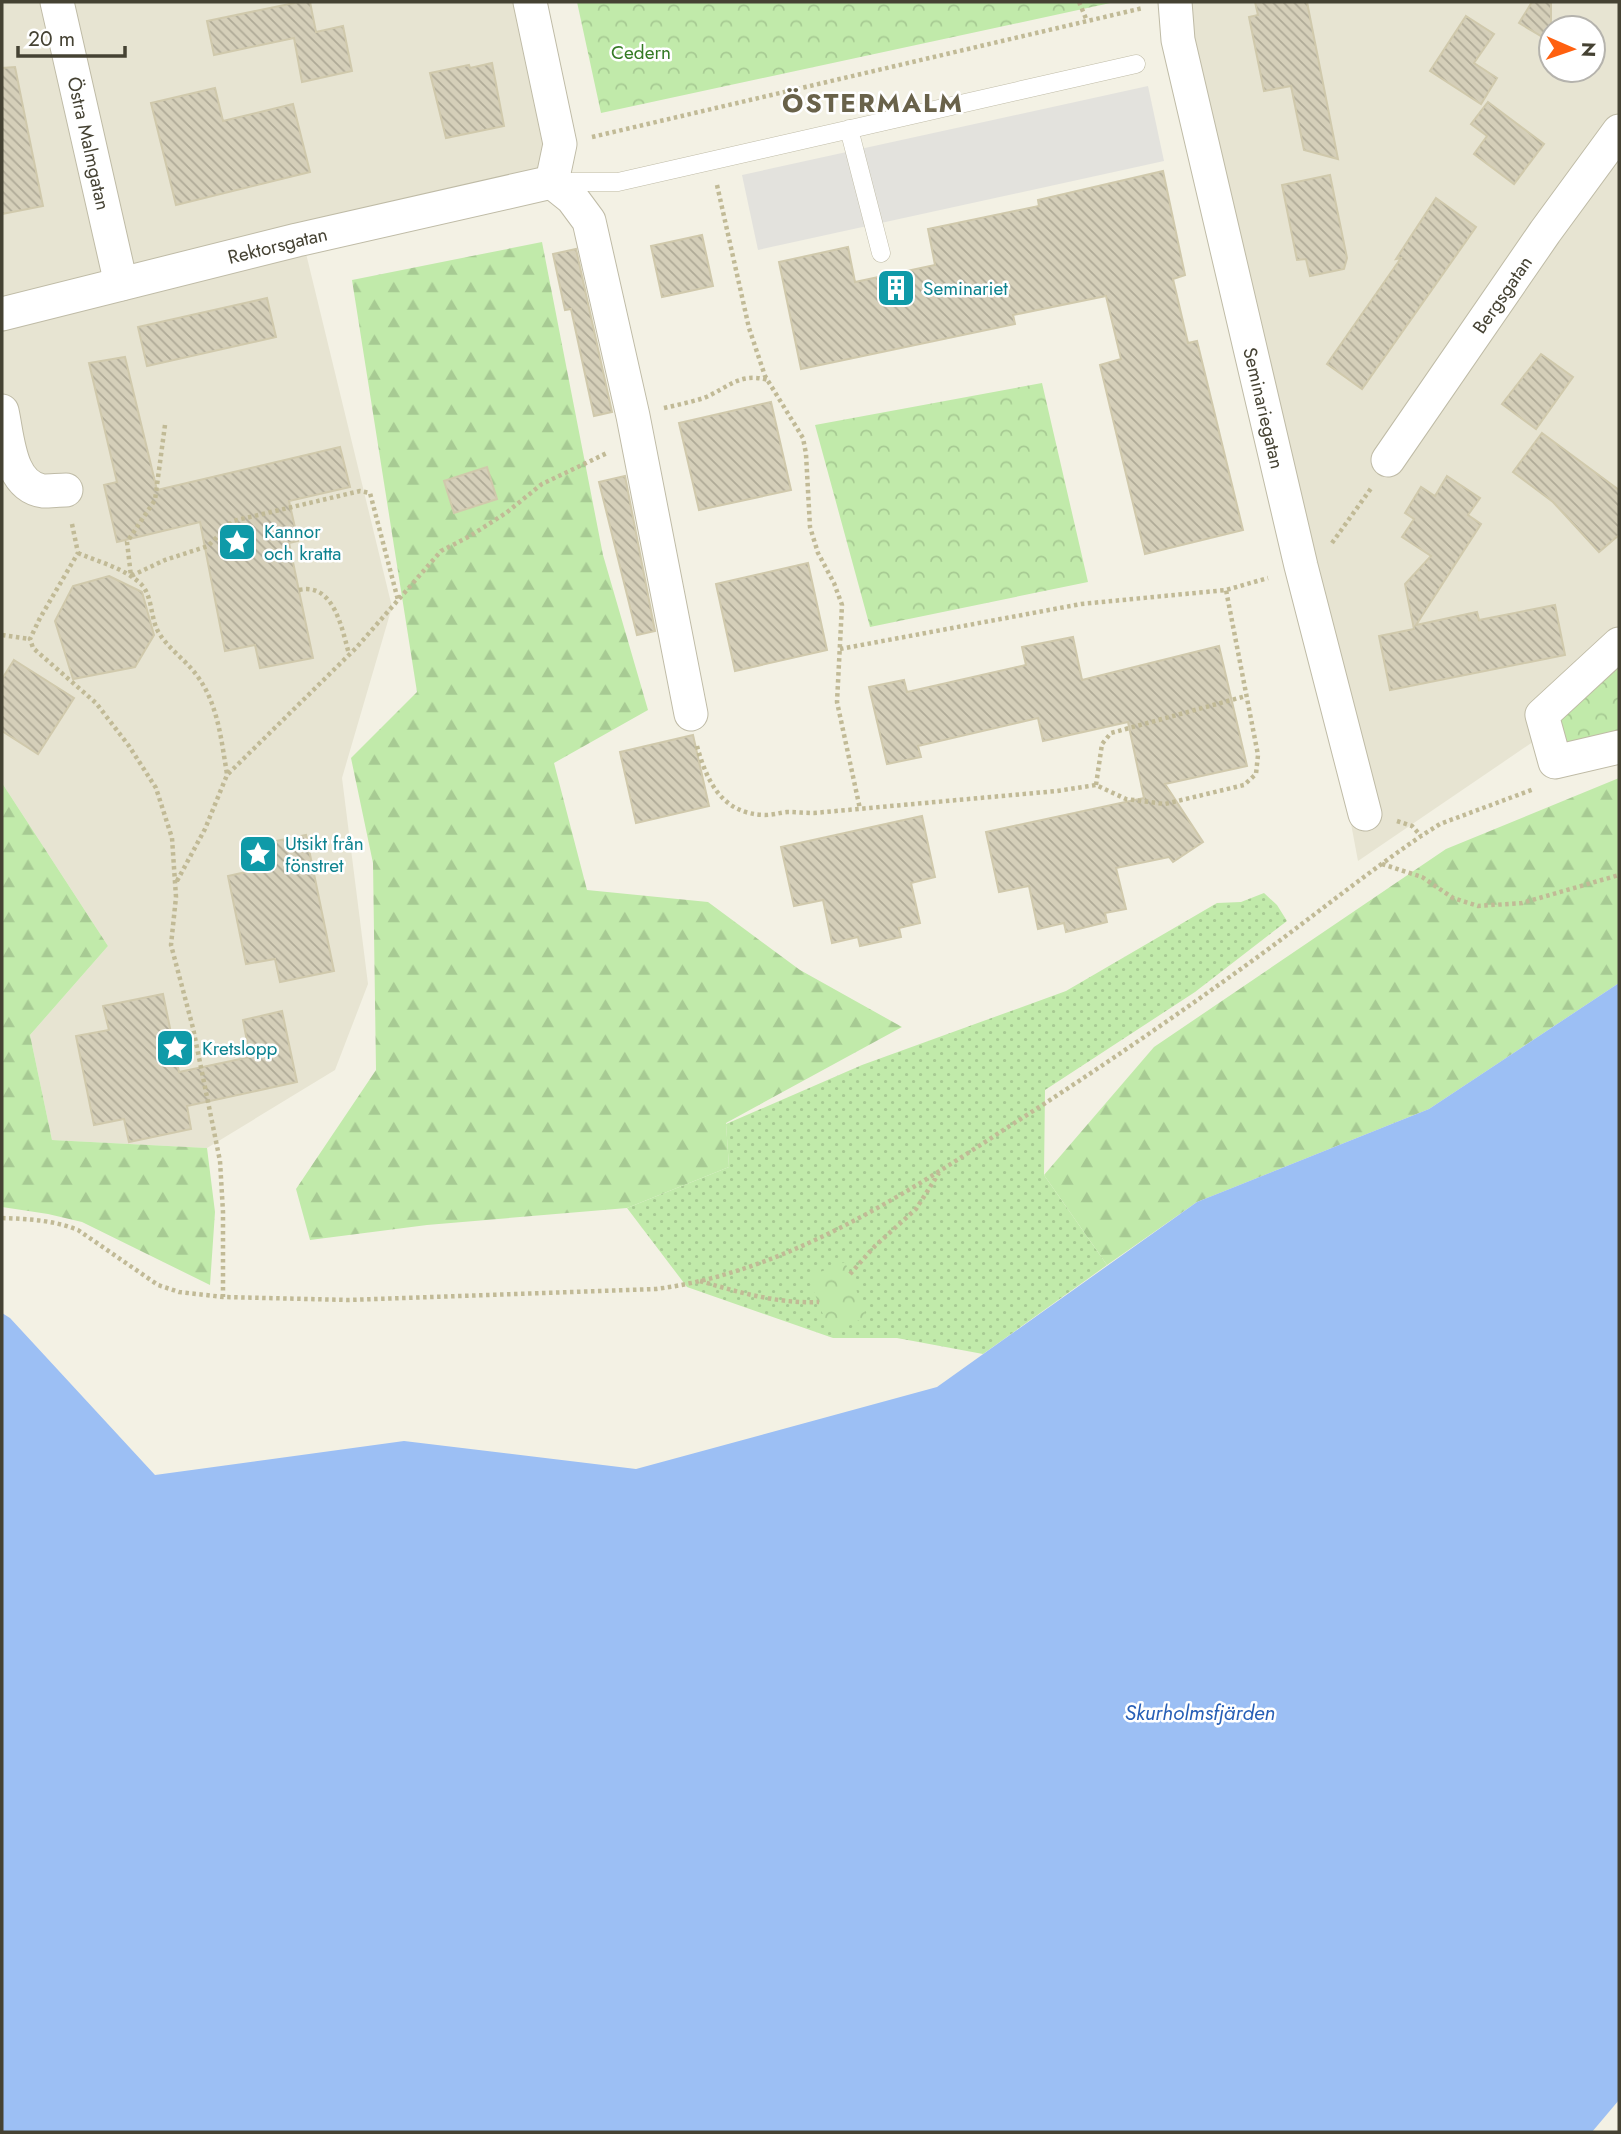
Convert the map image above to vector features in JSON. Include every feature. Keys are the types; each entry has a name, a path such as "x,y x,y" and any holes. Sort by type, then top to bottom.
{"street":[{"name":"Östra Malmgatan","path":"57,2 121,284"},
{"path":"530,2 560,144 552,182 572,198 589,221 635,427 691,714"},
{"name":"Seminariegatan","path":"1161,4 1178,40 1301,566 1365,814"},
{"name":"Bergsgatan","path":"1388,460 1545,232 1619,131"},
{"name":"Rektorsgatan","path":"2,314 311,237 552,182"},
{"path":"2,411 15,466 23,481 45,491 66,490"},
{"path":"1619,644 1542,715 1555,762 1619,747"}],"lane":[{"path":"552,182 618,181 1136,64"},
{"path":"849,129 881,253"}],"path":[{"path":"1079,2 1087,21"},
{"path":"560,144 1161,4"},
{"path":"712,160 749,328 768,380 803,438 810,527 818,553 842,605 837,702 860,808"},
{"path":"176,882 205,829 227,775 349,655 441,551 498,519 542,484 635,427 703,398 743,377 768,380"},
{"path":"131,576 127,542 155,500 165,425"},
{"path":"840,649 1081,604 1226,590 1286,573 1320,559 1375,483 1388,460"},
{"path":"66,490 78,553 30,639 33,648 96,704 129,746 156,788 172,838 176,882 171,945 192,1028 220,1161 223,1297"},
{"path":"131,576 165,560 208,545 233,521 359,492 370,493 398,600"},
{"path":"78,553 131,576 143,586 152,619 160,635 195,673 212,699 227,775"},
{"path":"299,590 309,587 322,594 337,612 349,655"},
{"path":"691,714 708,781 719,795 741,810 769,815 1057,791 1096,785 1126,799 1157,805 1244,785 1256,774 1258,755 1226,590"},
{"path":"2,635 30,639"},
{"path":"1096,785 1102,744 1111,733 1246,696"},
{"path":"2,1218 42,1220 78,1230 158,1284 179,1292 223,1297 348,1300 656,1289 699,1281 770,1260 811,1242 939,1173 1172,1019 1381,864 1440,824 1535,789"},
{"path":"1381,864 1422,877 1453,898 1478,906 1522,903 1619,875"},
{"path":"850,1275 875,1245 916,1209 939,1173"},
{"path":"699,1281 773,1299 819,1303"}],"shaded area":[{"path":"2,2 529,2 553,182 302,237 392,607 342,778 368,984 335,1070 207,1148 52,1140 30,1035 108,946 2,783"},
{"path":"1170,2 1619,2 1619,748 1546,733 1358,861 1303,567"},
{"path":"1148,86 1164,161 758,250 742,175"}],"green space":[{"name":"Cedern","path":"577,2 1115,2 601,113"},
{"path":"542,242 603,555 648,710 554,763 587,890 708,902 800,970 902,1027 726,1123 729,1167 627,1208 427,1225 310,1240 296,1189 376,1070 373,863 351,758 417,692 352,280"},
{"path":"1042,383 1088,582 870,627 815,425"},
{"path":"1619,648 1619,748 1557,758 1556,705"},
{"path":"1619,778 1619,983 1429,1109 1197,1202 1107,1265 1044,1175 1154,1047 1446,849"},
{"path":"2,783 108,946 30,1035 52,1140 207,1148 215,1212 210,1285 82,1222 2,1207"},
{"path":"1264,893 1277,905 1287,921 1195,992 1045,1090 1044,1175 1107,1265 983,1354 897,1338 833,1338 687,1287 627,1208 729,1167 726,1124 862,1065 1066,991 1217,903 1241,902"},
{"path":"845,1262 867,1317 830,1332 808,1277"}],"water":[{"name":"Skurholmsfjärden","path":"1619,983 1619,2100 1592,2132 2,2132 2,1313 10,1318 155,1475 404,1441 636,1469 937,1387 1197,1202 1429,1109"}],"building":[{"path":"310,2 316,32 343,26 352,71 302,82 294,38 214,55 207,21"},
{"path":"1255,2 1307,2 1338,159 1304,150 1291,86 1264,91 1249,17 1258,15"},
{"path":"1532,2 1551,2 1551,14 1537,14 1537,34 1519,23"},
{"path":"1466,16 1494,34 1474,63 1497,78 1481,104 1430,71"},
{"path":"492,63 504,126 446,138 430,73"},
{"path":"15,67 43,206 2,214 2,68"},
{"path":"215,88 223,121 293,104 310,172 176,205 151,103"},
{"path":"1488,102 1544,144 1514,184 1474,154 1487,136 1471,124"},
{"path":"1163,171 1185,275 1173,279 1188,343 1197,341 1243,530 1145,554 1100,365 1121,359 1106,296 1013,315 1015,324 801,369 779,262 848,247 855,282 935,265 928,229 1039,206 1038,200"},
{"path":"1330,175 1347,258 1344,269 1310,276 1306,259 1297,260 1282,185"},
{"path":"1436,198 1476,227 1362,389 1327,364 1401,258 1396,259"},
{"path":"702,235 713,286 662,297 651,246"},
{"path":"576,249 612,412 594,416 571,309 565,310 553,254"},
{"path":"267,298 276,337 147,366 138,327"},
{"path":"1541,354 1573,377 1536,429 1502,404"},
{"path":"125,357 157,490 340,447 350,487 289,501 298,541 289,543 313,658 260,668 255,645 225,651 200,522 117,542 104,485 117,482 89,363"},
{"path":"771,402 791,490 699,510 679,423"},
{"path":"1542,433 1619,490 1619,535 1599,552 1553,502 1513,472"},
{"path":"487,467 497,499 454,513 444,481"},
{"path":"625,476 655,631 637,635 599,482"},
{"path":"1447,476 1480,498 1468,515 1481,524 1416,625 1477,612 1479,620 1555,605 1565,655 1390,690 1379,636 1414,629 1405,584 1431,556 1402,537 1414,519 1405,513 1421,487 1435,496"},
{"path":"808,563 827,650 735,671 716,584"},
{"path":"109,576 142,592 154,635 135,667 73,679 55,621 73,586"},
{"path":"1073,637 1082,680 1219,646 1247,766 1165,784 1203,842 1173,862 1169,857 1116,868 1126,909 1105,913 1107,922 1066,932 1064,923 1038,929 1029,886 999,892 986,832 1144,798 1128,722 1043,741 1038,718 918,746 921,757 887,764 869,687 904,680 907,692 1026,665 1022,647"},
{"path":"14,660 74,698 38,754 2,731 2,679"},
{"path":"693,735 709,806 636,823 620,752"},
{"path":"922,816 935,877 911,883 920,923 899,928 901,937 860,946 858,937 832,943 823,900 794,906 781,847"},
{"path":"306,835 334,971 280,982 275,959 246,964 228,876 260,869 256,845"},
{"path":"163,994 179,1072 250,1057 243,1020 282,1011 297,1082 187,1106 191,1129 129,1142 124,1119 94,1125 76,1036 109,1030 103,1006"}],"place":[{"name":"Seminariet","path":"896,288"},
{"name":"Kannor och kratta","path":"237,542"},
{"name":"Utsikt från fönstret","path":"258,854"},
{"name":"Kretslopp","path":"175,1048"}],"district":[{"name":"ÖSTERMALM","path":"873,103"}]}
